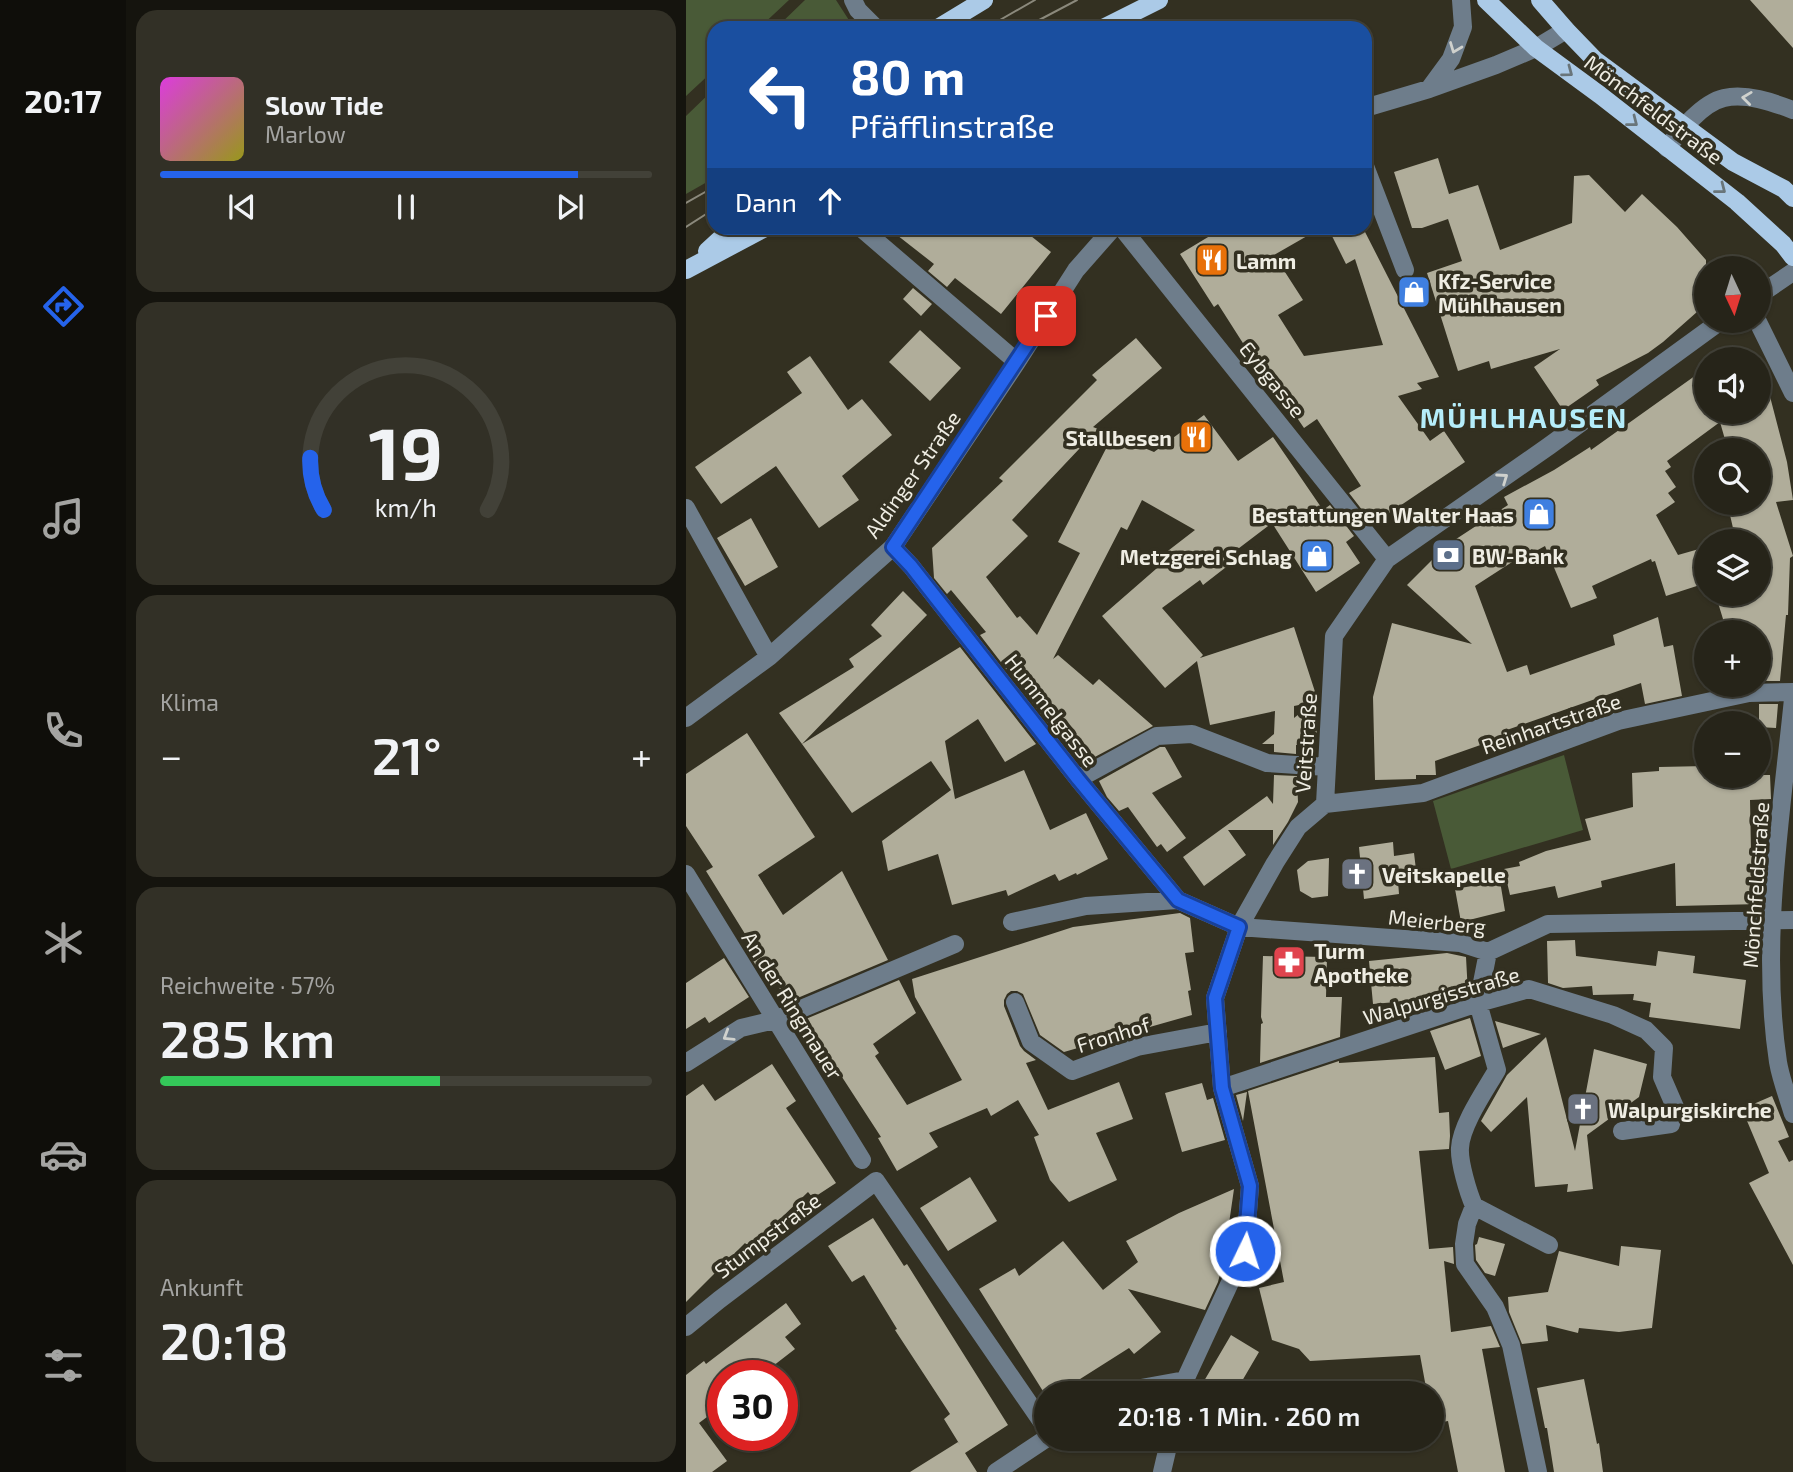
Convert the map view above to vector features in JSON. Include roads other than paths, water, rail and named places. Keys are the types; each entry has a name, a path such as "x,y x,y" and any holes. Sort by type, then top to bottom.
{"main road":[{"path":"950,21 984,0"},
{"path":"1118,21 1159,0"},
{"name":"Mönchfeldstraße","path":"1486,0 1536,48 1737,202 1783,244 1793,257"},
{"path":"1540,0 1566,30"},
{"name":"Mönchfeldstraße","path":"1566,30 1595,60 1733,162 1784,189 1793,198"},
{"path":"688,268 724,235"},
{"path":"688,268 752,235"}],"street":[{"path":"853,0 869,21"},
{"path":"1429,89 1451,59 1463,27 1461,0"},
{"path":"1372,106 1496,65 1536,48 1566,30"},
{"path":"1667,148 1684,125 1721,98 1740,96 1773,102 1793,110"},
{"path":"1372,184 1405,270"},
{"path":"869,235 1017,362"},
{"name":"Aldinger Straße","path":"686,718 769,657 893,547 1076,270 1108,235"},
{"name":"Eybgasse","path":"1128,235 1387,559"},
{"path":"1771,287 1793,272"},
{"name":"Veitstraße","path":"1185,1381 1245,1251 1250,1186 1222,1088 1215,998 1239,927 1275,863 1298,827 1325,804 1334,636 1387,559 1704,333"},
{"path":"1763,333 1793,393"},
{"path":"686,508 769,657"},
{"name":"Hummelgasse","path":"893,547 1178,900"},
{"name":"Reinhartstraße","path":"1325,804 1423,793 1618,721 1749,694 1793,692"},
{"name":"Mönchfeldstraße","path":"1793,699 1771,920 1772,990 1778,1065 1793,1114"},
{"path":"1078,779 1157,736 1192,734 1267,763 1327,767"},
{"name":"An der Ringmauer","path":"686,874 862,1160"},
{"path":"1012,922 1086,906 1178,900"},
{"name":"Meierberg","path":"1178,900 1239,927 1460,943 1488,952 1549,924 1793,920"},
{"path":"686,1063 741,1028 775,1020 955,944"},
{"path":"1488,952 1478,1003 1497,1070 1468,1121 1460,1148 1467,1188 1474,1206 1549,1245"},
{"name":"Walpurgisstraße","path":"1222,1088 1478,1003 1529,989 1614,1015 1646,1030 1664,1048 1662,1077 1675,1107 1671,1124 1622,1131"},
{"name":"Fronhof","path":"1015,1002 1031,1042 1072,1071 1137,1047 1218,1032"},
{"name":"Stumpstraße","path":"686,1327 876,1181 1034,1411"},
{"path":"1474,1206 1466,1224 1465,1265 1495,1307 1511,1345 1538,1472"},
{"path":"996,1472 1034,1447"},
{"path":"1162,1472 1167,1451"}],"tram line":[{"path":"998,21 1035,0"},
{"path":"1037,21 1077,0"},
{"path":"686,203 707,191"},
{"path":"686,227 707,214"}],"place":[{"name":"Lamm","path":"1212,260"},
{"name":"Kfz-Service Mühlhausen","path":"1414,292"},
{"name":"Stallbesen","path":"1196,437"},
{"name":"Bestattungen Walter Haas","path":"1539,514"},
{"name":"BW-Bank","path":"1448,555"},
{"name":"Metzgerei Schlag","path":"1317,556"},
{"name":"Veitskapelle","path":"1357,874"},
{"name":"Turm Apotheke","path":"1289,962"},
{"name":"Walpurgiskirche","path":"1583,1109"}],"district":[{"name":"MÜHLHAUSEN","path":"1524,417"}]}
